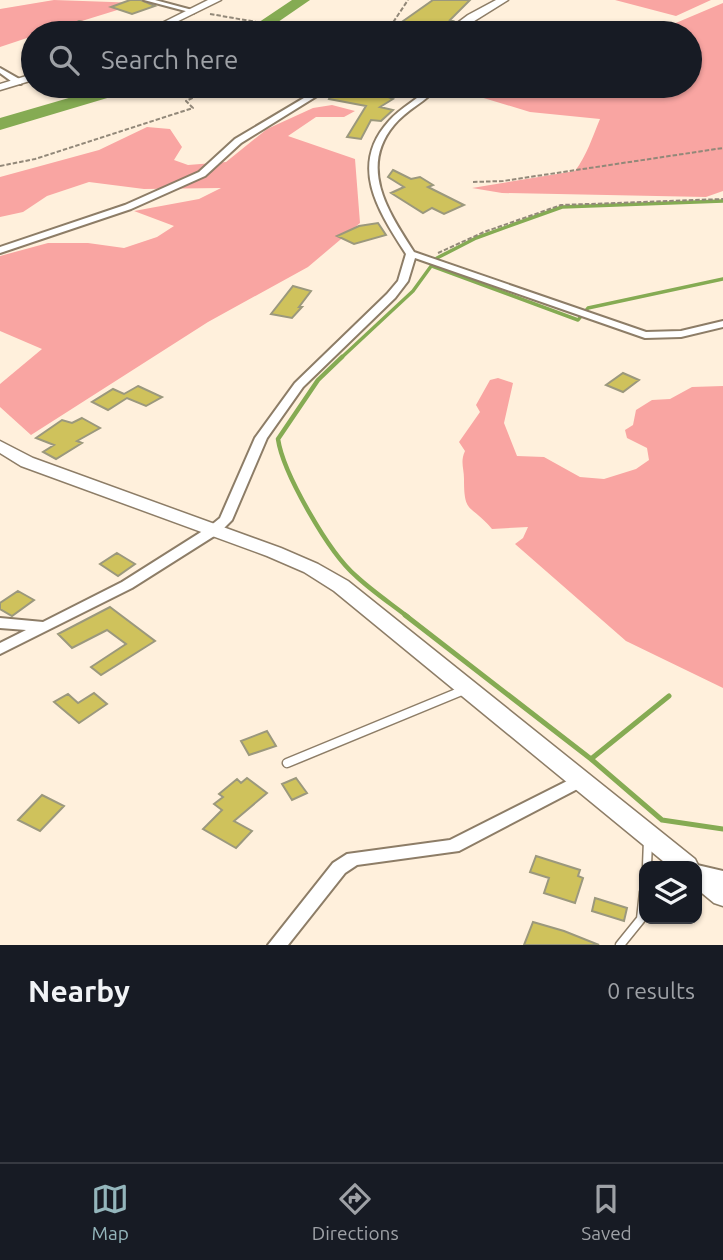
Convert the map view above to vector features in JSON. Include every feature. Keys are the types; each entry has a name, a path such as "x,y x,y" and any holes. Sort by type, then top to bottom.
{"street":[{"path":"147,0 192,11"},
{"path":"172,21 216,0"},
{"path":"466,21 503,0"},
{"path":"0,71 18,82"},
{"path":"0,88 21,81"},
{"path":"0,250 128,207 202,174 238,141 308,98"},
{"path":"421,98 390,124 374,149 370,163 370,176 395,229 411,254 645,335 681,334 723,324"},
{"path":"0,649 127,585 226,520 261,438 291,396 336,346 391,296 403,281 411,254"},
{"path":"0,446 27,462 311,568 341,586 680,861"},
{"path":"0,623 44,627"},
{"path":"277,945 339,868 353,859 453,846 581,780"},
{"path":"702,875 723,878"},
{"path":"702,878 723,896"}],"lane":[{"path":"287,762 466,689"},
{"path":"647,861 649,837"},
{"path":"620,945 639,920"}],"path":[{"path":"393,21 408,0"},
{"path":"192,11 248,21"},
{"path":"0,166 35,159 193,108 186,101 192,98"},
{"path":"473,182 503,181 626,160 723,148"},
{"path":"425,258 484,232 561,205 723,198"}],"shaded area":[{"path":"54,0 140,3 82,21 21,21 21,40 0,47 0,9"},
{"path":"615,0 711,0 676,16"},
{"path":"723,3 723,191 706,197 502,193 472,188 575,171 586,153 600,119 530,112 484,98 702,98 702,21 680,21"},
{"path":"332,105 355,111 344,117 316,117 288,136 355,159 360,223 308,267 208,322 31,435 0,407 0,384 42,349 0,331 0,256 48,243 88,243 124,248 157,237 174,226 134,211 199,199 221,188 144,189 89,182 47,196 23,212 0,217 0,177 99,150 147,127 170,129 182,147 174,160 188,165 226,162 267,129 313,108"},
{"path":"498,378 513,383 504,423 517,456 544,457 580,477 604,479 636,469 649,460 647,448 627,438 625,430 633,425 636,410 652,400 670,399 692,387 723,386 723,688 626,641 515,544 523,538 528,527 492,529 467,504 462,462 465,451 459,442 480,412 476,405 490,380"}],"building":[{"path":"130,0 141,0 155,6 132,14 111,7"},
{"path":"433,0 470,0 450,20 453,21 403,21"},
{"path":"391,98 393,99 380,107 393,110 381,121 371,120 361,139 347,137 366,106 329,99"},
{"path":"393,170 411,179 420,177 433,185 428,187 464,205 444,214 432,208 423,213 391,193 404,187 388,177"},
{"path":"378,223 386,235 354,244 337,236 359,226"},
{"path":"293,286 311,291 299,307 302,307 292,318 271,314"},
{"path":"623,373 639,380 623,392 606,385"},
{"path":"138,386 162,397 146,406 127,398 108,410 92,402 113,389 124,394"},
{"path":"82,418 100,428 77,441 82,443 56,459 43,452 54,445 36,438 62,420 72,423"},
{"path":"117,553 135,564 118,576 100,564"},
{"path":"18,591 34,600 12,616 0,609 0,603"},
{"path":"110,607 155,641 101,675 91,667 126,644 107,630 72,648 58,634"},
{"path":"94,693 107,704 79,723 54,702 68,694 78,703"},
{"path":"267,731 276,746 249,755 241,741"},
{"path":"247,778 267,793 234,821 252,831 236,848 203,829 222,810 214,804 223,797 219,794 237,779 241,783"},
{"path":"296,778 307,793 292,800 282,784"},
{"path":"42,795 64,806 40,831 18,820"},
{"path":"536,856 580,870 578,876 583,878 575,903 544,893 549,878 530,872"},
{"path":"595,898 627,908 624,921 592,911"},
{"path":"533,922 564,931 599,945 524,945"}],"waterway":[{"path":"270,21 302,0"},
{"path":"0,124 88,98"},
{"path":"340,359 413,291 437,258 476,238 562,207 723,201"},
{"path":"432,266 578,320 588,308 723,279"},
{"path":"342,357 318,380 278,439 288,472 333,550 362,581 408,617"},
{"path":"405,615 591,759"},
{"path":"591,759 669,696"},
{"path":"591,759 662,820 723,829"}]}
